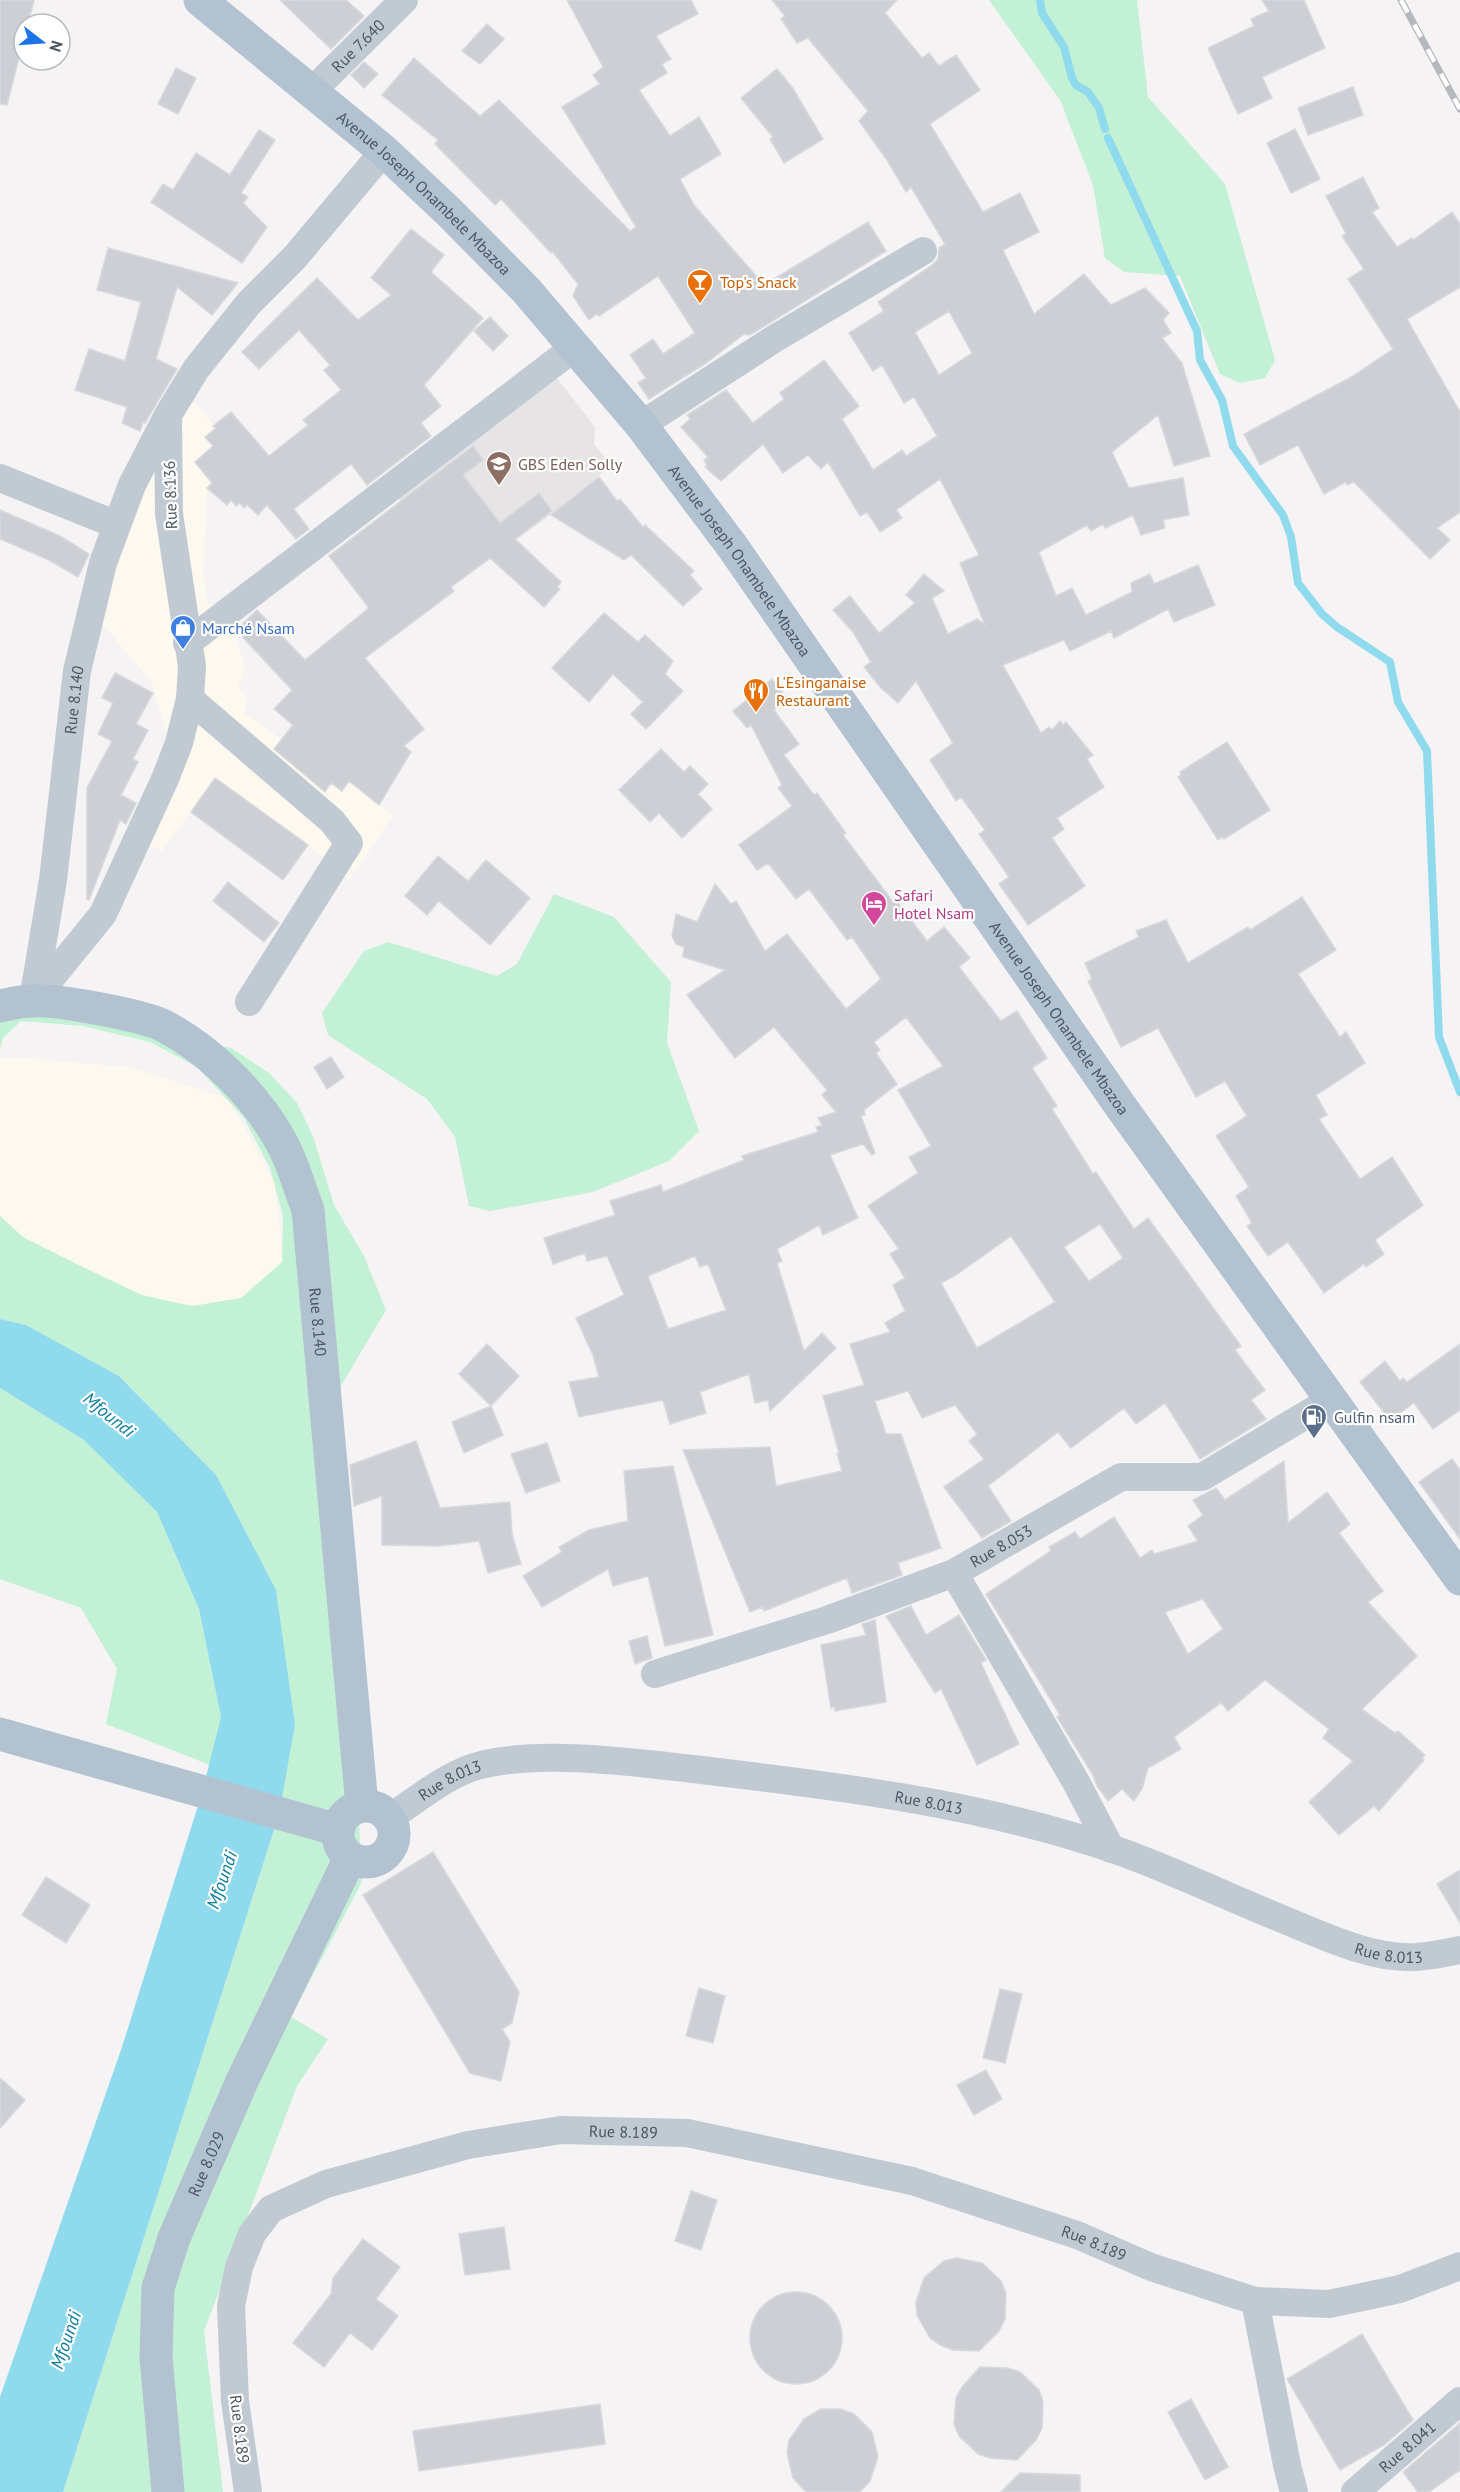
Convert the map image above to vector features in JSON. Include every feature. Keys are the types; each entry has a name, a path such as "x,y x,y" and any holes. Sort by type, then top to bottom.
{"main road":[{"name":"Avenue Joseph Onambele Mbazoa","path":"201,0 384,151 526,290 641,425 732,546 1119,1104 1460,1579"},
{"name":"Rue 8.140","path":"0,1006 33,1000 96,1008 161,1025 208,1056 239,1083 258,1105 281,1140 308,1210 375,1812"},
{"path":"0,1734 279,1814 344,1844 364,1863 376,1860 387,1853 393,1842 394,1829 375,1812 345,1815 344,1844"},
{"name":"Rue 8.029","path":"168,2492 156,2357 158,2288 174,2238 344,1844"}],"street":[{"name":"Rue 7.640","path":"311,92 404,0"},
{"path":"168,415 196,369 249,303 295,257 384,151"},
{"path":"641,425 774,339 923,251"},
{"path":"188,643 575,347"},
{"name":"Rue 8.140","path":"33,1000 53,880 77,671 103,563 132,485 168,415"},
{"name":"Rue 8.136","path":"33,1000 103,914 165,779 179,743 190,699 192,666 169,514 168,415"},
{"path":"0,478 117,525"},
{"path":"190,699 332,821 349,843 249,1002"},
{"name":"Rue 8.053","path":"655,1674 828,1620 954,1573 1120,1477 1202,1477 1331,1400"},
{"path":"954,1573 1070,1772 1112,1849"},
{"name":"Rue 8.013","path":"375,1812 480,1765 519,1761 594,1760 802,1782 999,1817 1112,1849 1336,1941 1385,1953 1414,1957 1460,1950"},
{"name":"Rue 8.189","path":"248,2492 235,2401 231,2306 239,2267 252,2234 271,2209 326,2184 468,2145 561,2130 687,2133 912,2181 1077,2235 1151,2267 1255,2301 1329,2304 1400,2289 1460,2266"},
{"path":"1255,2301 1294,2492"},
{"name":"Rue 8.041","path":"1355,2492 1460,2401"}],"shaded area":[{"name":"GBS Eden Solly","path":"557,378 595,427 594,444 612,465 560,508 460,581 398,497"},
{"name":"Marché Nsam","path":"181,398 196,404 216,428 206,437 213,446 195,462 212,483 207,488 203,576 208,604 227,605 245,668 238,687 248,700 244,713 281,739 288,732 393,816 349,880 308,845 215,778 162,851 129,837 167,734 151,681 97,618 123,524"},
{"path":"13,1057 130,1067 229,1099 275,1184 285,1283 316,1435 0,1296 0,1059"}],"green space":[{"path":"989,0 1137,0 1148,97 1225,184 1275,360 1265,378 1240,383 1220,374 1180,276 1124,272 1105,258 1093,185 1060,100"},
{"path":"554,894 614,917 671,982 667,1043 699,1131 669,1161 593,1192 490,1211 469,1206 455,1137 427,1099 328,1035 322,1013 364,951 388,942 497,976 517,964"},
{"path":"0,993 231,1048 269,1073 297,1103 313,1136 334,1205 364,1256 386,1310 326,1411 354,1719 362,1882 291,2017 328,2039 297,2086 204,2331 223,2492 63,2492 279,1814 216,1475 119,1376 26,1325 0,1319 0,1216 23,1237 142,1295 192,1306 241,1298 282,1262 283,1216 270,1168 244,1118 197,1067 150,1042 83,1026 21,1021 3,1038 0,1049"},
{"path":"0,1388 84,1440 157,1512 199,1609 221,1717 210,1765 106,1724 117,1669 81,1608 0,1579"}],"water":[{"name":"Mfoundi","path":"0,1319 26,1325 119,1376 216,1475 276,1590 295,1725 279,1814 63,2492 0,2492 0,2397 122,2047 202,1793 221,1717 199,1609 157,1512 84,1440 0,1388"}],"building":[{"path":"0,0 34,0 31,12 12,12 12,72 15,72 7,105 0,104"},
{"path":"280,0 346,0 364,16 331,49"},
{"path":"567,0 691,0 698,14 656,36 671,59 662,64 667,73 639,90 670,136 699,117 721,154 680,179 694,205 764,285 868,222 886,251 750,335 744,334 705,364 649,399 638,383 646,378 630,355 653,339 663,354 695,333 658,276 599,316 597,314 589,320 573,296 578,284 552,251 551,253 501,199 495,205 435,144 438,140 382,95 414,58 480,116 499,100 630,231 636,227 562,107 600,84 593,75 603,67"},
{"path":"772,0 897,0 885,13 922,58 929,53 939,66 956,55 980,90 930,124 983,212 1020,193 1039,232 1003,250 1034,314 1084,274 1111,305 1145,288 1169,313 1163,320 1171,333 1162,338 1182,363 1210,456 1174,466 1158,415 1112,452 1129,488 1183,478 1189,515 1163,520 1165,528 1141,535 1133,515 1105,528 1103,524 1091,531 1087,525 1039,552 1056,596 1072,588 1086,615 1132,592 1131,583 1150,574 1154,584 1198,565 1215,605 1174,622 1168,609 1114,638 1111,631 1070,651 1064,640 1003,665 1041,733 1049,727 1052,730 1060,721 1063,725 1066,722 1093,755 1087,759 1104,787 1057,818 1064,829 1052,838 1085,886 1028,925 999,884 1009,877 979,834 985,830 961,797 956,801 930,760 953,743 916,681 898,703 880,687 864,667 871,662 853,632 833,610 850,596 879,633 915,603 906,595 924,574 944,591 932,598 948,634 977,619 985,625 960,563 979,555 940,479 896,510 902,518 880,532 867,512 860,516 828,462 821,469 808,455 783,473 763,444 721,481 705,467 707,465 704,460 708,457 681,427 690,419 687,415 726,390 753,423 784,399 780,393 824,360 859,406 842,419 873,470 902,450 906,456 937,436 914,397 904,403 882,365 873,371 849,333 884,311 878,302 932,265 938,259 939,248 945,244 911,187 906,192 887,160 859,121 868,111 808,38 797,43 781,19 785,16","holes":["949,311 972,353 939,375 915,332"]},
{"path":"1262,0 1304,0 1325,48 1262,77 1272,98 1238,114 1208,48 1254,26 1251,19 1269,11"},
{"path":"487,24 504,39 480,64 462,51"},
{"path":"364,62 378,74 364,88 351,75"},
{"path":"176,68 196,78 178,114 158,104"},
{"path":"777,69 792,87 823,139 784,163 770,139 773,137 741,98"},
{"path":"1353,87 1363,115 1308,135 1298,108"},
{"path":"1295,129 1320,179 1291,193 1267,143"},
{"path":"259,130 275,140 241,193 248,197 243,203 267,227 242,263 151,202 163,184 173,190 196,153 230,175"},
{"path":"1363,177 1379,208 1372,212 1397,247 1412,238 1413,240 1452,212 1460,224 1460,287 1407,319 1460,412 1460,512 1437,528 1450,540 1430,559 1354,482 1347,485 1346,482 1324,494 1298,445 1260,465 1244,434 1353,376 1393,349 1348,279 1364,269 1342,236 1346,234 1326,196"},
{"path":"411,229 444,255 431,272 483,318 424,385 441,406 421,423 431,436 367,485 351,464 294,509 309,529 296,539 267,505 258,515 247,505 244,508 240,503 236,506 231,500 227,505 207,488 212,483 195,462 213,446 205,437 216,428 213,426 231,412 269,456 308,425 303,420 341,390 324,370 330,365 299,330 259,369 242,352 317,278 358,320 391,295 371,278"},
{"path":"108,248 238,283 212,315 177,287 156,359 177,369 145,423 143,422 140,431 122,423 127,407 75,390 89,349 125,361 141,302 97,290"},
{"path":"490,317 508,336 493,351 474,331"},
{"path":"473,446 483,460 463,475 500,523 539,493 552,511 515,539 561,582 557,587 560,589 544,607 490,558 451,587 454,591 365,658 424,729 404,746 411,752 379,805 349,781 342,791 331,783 325,792 274,749 293,725 274,709 292,690 236,630 257,610 305,660 369,608 329,556"},
{"path":"599,477 617,501 620,499 643,527 645,525 694,571 690,575 702,589 683,606 631,555 624,560 551,515"},
{"path":"0,510 60,536 89,554 78,577 49,560 0,539"},
{"path":"604,613 638,642 645,635 673,661 665,674 683,691 646,729 631,714 643,702 613,674 589,702 552,668"},
{"path":"115,673 153,693 136,724 148,730 133,759 138,762 121,795 136,803 126,824 120,820 89,900 87,899 87,788 112,741 98,734 113,703 102,698"},
{"path":"772,679 787,698 774,710 799,744 784,755 814,795 817,793 846,833 843,835 893,902 896,900 927,941 944,927 970,958 959,967 1001,1021 1017,1011 1047,1058 1032,1068 1057,1106 1052,1109 1093,1174 1096,1172 1134,1229 1148,1218 1241,1346 1235,1350 1265,1390 1251,1400 1266,1419 1200,1459 1165,1403 1136,1424 1124,1408 1071,1448 1058,1432 988,1486 1011,1521 982,1538 944,1487 984,1459 969,1441 977,1434 955,1405 922,1418 908,1391 875,1401 886,1434 901,1434 941,1548 898,1563 902,1575 852,1593 847,1578 764,1611 763,1607 750,1612 683,1450 770,1447 776,1486 842,1471 823,1396 864,1385 850,1344 890,1332 885,1323 905,1311 893,1285 905,1278 890,1254 899,1249 868,1206 918,1173 909,1157 931,1146 898,1090 943,1066 906,1017 874,1042 880,1050 876,1053 897,1084 864,1110 865,1115 861,1116 875,1153 872,1155 863,1144 830,1155 858,1218 823,1235 819,1225 777,1249 782,1261 777,1263 804,1351 822,1333 836,1348 770,1411 768,1400 755,1403 749,1374 700,1392 706,1413 670,1424 663,1400 579,1417 569,1382 599,1377 593,1355 576,1318 624,1295 607,1256 587,1261 585,1253 553,1264 544,1238 615,1215 610,1201 661,1185 663,1192 744,1160 742,1156 818,1132 816,1127 822,1125 818,1118 836,1112 822,1095 827,1090 774,1027 735,1058 687,995 725,970 683,957 684,947 676,944 672,936 676,914 697,922 715,884 731,904 736,901 765,951 787,934 846,1009 881,979 852,937 847,940 809,889 796,899 768,863 757,870 739,845 792,806 778,788 782,785 751,725 747,728 733,711","holes":["1100,1224 1123,1258 1089,1281 1064,1247","1011,1236 1055,1302 977,1348 941,1283","695,1256 700,1267 708,1264 726,1310 668,1329 648,1276"]},
{"path":"1227,742 1270,810 1224,839 1222,837 1218,840 1178,777 1181,775 1180,772"},
{"path":"661,749 684,772 690,766 708,784 698,794 712,809 682,838 659,813 650,822 619,790"},
{"path":"215,778 308,845 283,880 191,812"},
{"path":"438,856 468,881 486,860 530,898 490,945 439,901 427,915 405,896"},
{"path":"228,882 279,923 264,942 213,901"},
{"path":"1302,897 1336,950 1298,974 1340,1037 1346,1032 1365,1063 1316,1095 1327,1115 1319,1119 1360,1179 1392,1157 1423,1205 1375,1240 1384,1254 1366,1267 1364,1264 1324,1293 1288,1242 1268,1256 1247,1226 1252,1223 1236,1196 1249,1187 1216,1136 1247,1116 1225,1081 1196,1097 1158,1028 1121,1047 1088,981 1092,979 1085,963 1139,937 1136,931 1166,920 1188,963 1248,927 1250,930"},
{"path":"331,1057 344,1077 327,1089 314,1067"},
{"path":"487,1344 519,1376 491,1406 459,1374"},
{"path":"1460,1344 1460,1410 1433,1429 1414,1403 1390,1420 1360,1382 1385,1361 1400,1381 1403,1378 1407,1382"},
{"path":"491,1406 503,1435 464,1453 452,1422"},
{"path":"416,1441 440,1508 510,1502 512,1534 521,1564 488,1573 479,1541 439,1546 382,1545 382,1496 354,1506 350,1465"},
{"path":"547,1443 560,1481 526,1493 511,1454"},
{"path":"1452,1459 1460,1470 1460,1539 1419,1482"},
{"path":"1284,1461 1288,1523 1327,1492 1350,1524 1339,1533 1383,1591 1368,1602 1417,1656 1362,1709 1395,1733 1398,1731 1425,1755 1422,1758 1424,1760 1379,1811 1374,1806 1339,1835 1309,1802 1353,1761 1323,1738 1329,1729 1265,1680 1228,1711 1221,1703 1174,1737 1181,1749 1148,1768 1142,1789 1134,1801 1122,1789 1108,1801 1057,1717 1060,1715 986,1594 1051,1551 1049,1547 1075,1532 1080,1539 1114,1517 1140,1558 1152,1550 1154,1554 1198,1541 1188,1526 1203,1515 1193,1500 1216,1488 1225,1500","holes":["1203,1599 1223,1629 1188,1654 1165,1612"]},
{"path":"673,1466 713,1635 665,1646 648,1576 613,1586 608,1569 542,1607 523,1576 562,1552 559,1547 589,1530 628,1521 624,1471"},
{"path":"911,1606 926,1635 959,1615 986,1660 981,1663 1019,1744 977,1765 941,1689 935,1693 886,1616"},
{"path":"875,1620 886,1702 835,1711 835,1707 831,1708 821,1645 866,1635 862,1624"},
{"path":"647,1636 652,1658 635,1664 629,1641"},
{"path":"433,1852 519,1992 512,2023 502,2029 510,2042 501,2081 470,2073 363,1895"},
{"path":"1460,1870 1460,1923 1437,1884"},
{"path":"46,1877 90,1905 66,1943 22,1915"},
{"path":"699,1988 725,1996 713,2043 686,2036"},
{"path":"1000,1989 1022,1994 1005,2063 983,2058"},
{"path":"986,2070 1002,2099 974,2115 957,2085"},
{"path":"0,2078 25,2100 0,2128"},
{"path":"691,2191 717,2200 701,2250 675,2241"},
{"path":"504,2227 510,2269 465,2275 459,2234"},
{"path":"363,2239 400,2267 376,2299 398,2316 372,2350 350,2333 324,2367 293,2343 331,2294 333,2278"},
{"path":"957,2258 982,2263 1001,2281 1006,2293 1005,2319 999,2331 979,2351 953,2350 940,2345 930,2338 917,2315 916,2302 924,2278 944,2261"},
{"path":"796,2292 813,2296 828,2306 838,2321 842,2338 838,2355 828,2370 813,2380 796,2384 779,2380 764,2370 754,2355 750,2338 754,2321 764,2306 779,2296"},
{"path":"1362,2334 1413,2420 1384,2445 1340,2470 1287,2379"},
{"path":"980,2367 1008,2368 1020,2372 1039,2390 1043,2402 1042,2428 1036,2440 1017,2460 990,2458 978,2454 959,2436 954,2424 956,2398 962,2387"},
{"path":"1191,2399 1228,2467 1205,2480 1168,2412"},
{"path":"600,2404 605,2444 419,2471 413,2431"},
{"path":"821,2409 841,2409 854,2414 872,2432 878,2457 870,2481 860,2492 806,2492 793,2478 787,2453 789,2440 804,2419"},
{"path":"1460,2423 1460,2470 1429,2492 1418,2492 1403,2472"},
{"path":"1020,2473 1080,2475 1080,2492 1001,2492"}],"waterway":[{"path":"1040,0 1042,13 1064,47 1072,78 1076,85 1088,92 1099,108 1105,129"},
{"path":"1108,138 1197,331 1200,360 1222,400 1233,446 1283,515 1291,537 1298,583 1322,614 1337,627 1390,662 1398,702 1427,751 1439,1037 1460,1092"}],"railway":[{"path":"1401,0 1460,109"}],"place":[{"name":"Top's Snack","path":"700,305"},
{"name":"GBS Eden Solly","path":"499,487"},
{"name":"Marché Nsam","path":"183,651"},
{"name":"L'Esinganaise Restaurant","path":"756,714"},
{"name":"Safari Hotel Nsam","path":"874,927"},
{"name":"Gulfin nsam","path":"1314,1440"}]}
